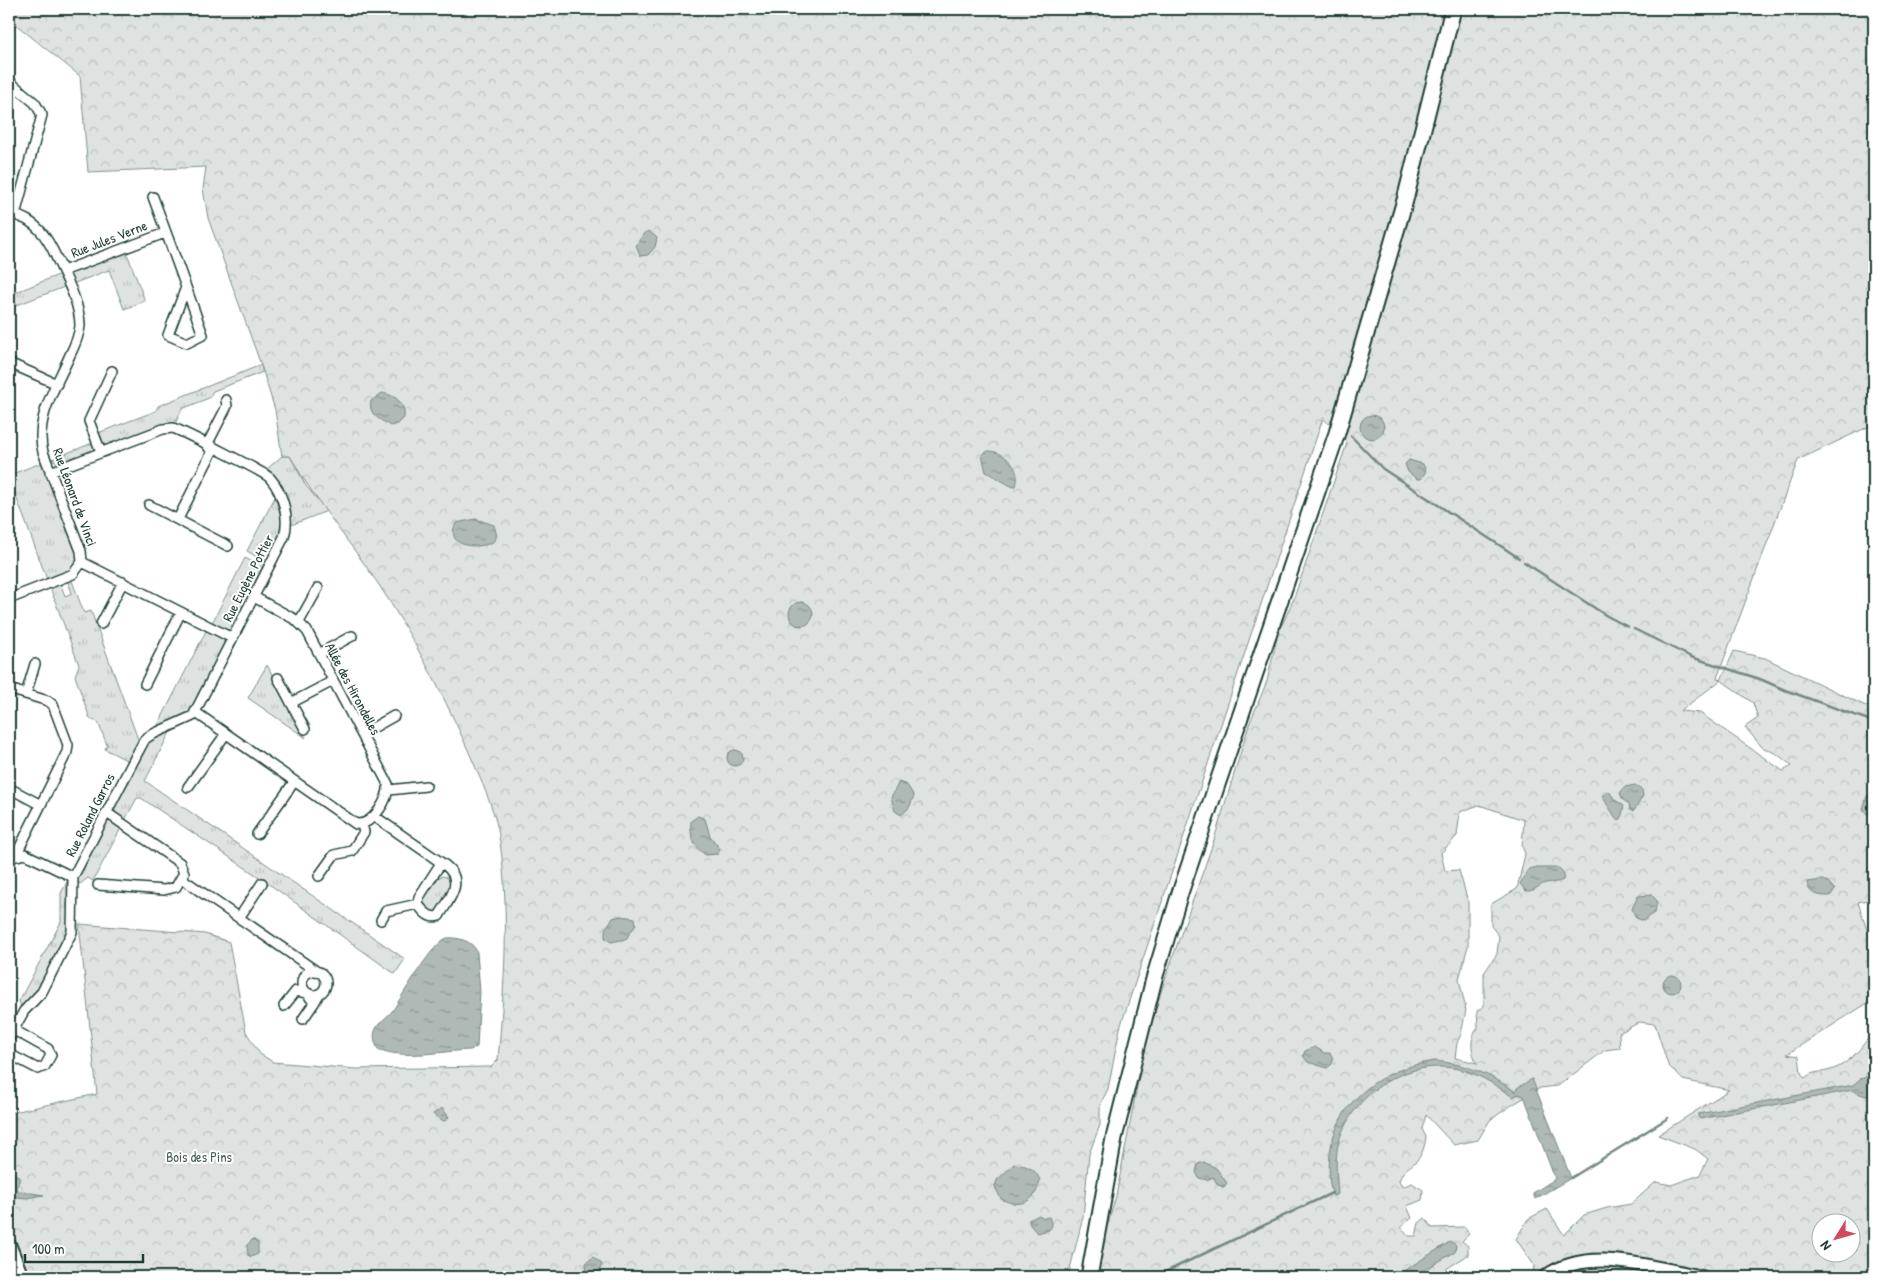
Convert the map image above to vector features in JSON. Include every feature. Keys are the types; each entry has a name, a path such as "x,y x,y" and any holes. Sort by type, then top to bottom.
{"highway":[{"path":"1080,1277 1105,1137 1146,976 1174,880 1330,425 1396,198 1443,9"},
{"path":"1088,1277 1114,1138 1154,979 1183,884 1337,433 1406,200 1453,9"}],"street":[{"path":"9,81 35,103 42,115 12,214"},
{"name":"Rue Jules Verne","path":"153,198 165,233 186,287 203,335 187,343 168,335 186,287"},
{"name":"Rue Léonard de Vinci","path":"9,598 73,574 82,562 81,551 42,449 41,431 45,412 77,340 80,328 77,308 63,271 44,232 29,220 12,214"},
{"name":"Rue Jules Verne","path":"63,271 165,233"},
{"path":"9,363 57,384"},
{"path":"101,452 89,421 112,371"},
{"path":"178,519 212,452 207,445 227,406 226,400"},
{"name":"Rue Eugène Pottier","path":"50,472 170,428 176,429 268,477 286,512 287,525 284,536 232,638"},
{"path":"149,505 228,546"},
{"path":"82,562 232,638 195,712 225,735 356,824 362,825 369,822 388,790 426,786"},
{"path":"101,624 123,582"},
{"path":"299,622 318,588"},
{"name":"Allée des Hirondelles","path":"254,597 299,622 319,654 362,734 388,784 388,790"},
{"path":"144,684 181,612"},
{"path":"319,654 352,636"},
{"path":"26,694 35,664"},
{"path":"278,678 305,729"},
{"path":"291,703 333,681"},
{"path":"9,689 53,704 68,745 67,752 41,805 12,857"},
{"name":"Rue Roland Garros","path":"10,1035 24,1011 42,992 72,932 73,877 145,739 190,718 195,712"},
{"path":"362,734 394,716"},
{"path":"188,787 225,735"},
{"path":"257,834 294,782"},
{"path":"9,788 41,805"},
{"path":"98,885 164,890 176,887 184,873 180,863 107,813"},
{"path":"374,816 449,868 455,877 454,894 439,916 429,916 418,904"},
{"path":"319,876 334,855 352,851 364,832 362,825"},
{"path":"12,857 25,854 73,877"},
{"path":"418,904 419,897 441,863"},
{"path":"181,878 323,976 326,984 303,1019"},
{"path":"239,918 262,883"},
{"path":"381,920 386,911 418,904"},
{"path":"314,1003 302,987 302,978 308,972 316,971"},
{"path":"284,1006 293,993 300,991 319,994"},
{"path":"9,1054 38,1069 45,1066 51,1055 48,1048 10,1035"},
{"path":"9,1244 22,1277"},
{"path":"1544,1277 1567,1265 1594,1261 1631,1264 1702,1277"}],"green space":[{"name":"Bois des Pins","path":"9,9 1874,9 1874,424 1798,460 1717,678 1721,680 1734,651 1765,658 1874,710 1874,899 1858,902 1867,930 1874,941 1874,999 1787,1054 1799,1056 1801,1073 1805,1078 1813,1073 1827,1071 1842,1065 1860,1049 1874,1030 1874,1277 1742,1277 1606,1254 1583,1255 1561,1262 1540,1277 1533,1277 1534,1265 1516,1239 1528,1219 1547,1209 1564,1235 1584,1215 1607,1208 1631,1204 1656,1182 1671,1185 1700,1175 1708,1159 1695,1149 1658,1135 1729,1090 1683,1080 1668,1065 1655,1024 1640,1022 1619,1033 1620,1048 1605,1050 1558,1086 1540,1088 1512,1105 1490,1120 1478,1140 1454,1145 1426,1115 1422,1129 1426,1137 1422,1152 1419,1158 1401,1176 1399,1181 1402,1187 1412,1183 1423,1190 1422,1200 1407,1206 1412,1218 1401,1227 1409,1236 1416,1236 1419,1223 1425,1218 1432,1228 1465,1227 1469,1234 1462,1241 1468,1246 1468,1255 1434,1277 1096,1277 1100,1251 1116,1196 1145,1045 1164,982 1213,843 1249,725 1267,681 1278,634 1294,598 1347,443 1323,418 1120,1028 1108,1089 1100,1105 1100,1125 1089,1154 1083,1217 1068,1277 603,1277 598,1274 582,1277 27,1277 9,1223 9,1113 97,1094 79,924 205,934 229,942 246,1032 260,1054 273,1062 356,1069 491,1067 498,1060 504,978 505,896 503,869 500,842 490,803 456,724 414,642 378,584 314,494 290,456 282,456 275,410 261,365 208,218 203,189 206,167 88,172 80,76 9,19","holes":["1721,680 1753,703 1758,718 1745,727 1762,747 1777,754 1792,766 1783,771 1700,713 1680,711","1479,805 1524,820 1522,846 1525,854 1517,889 1491,904 1491,926 1499,936 1497,954 1484,973 1484,1006 1477,1011 1478,1028 1472,1041 1473,1054 1477,1063 1455,1058 1466,1010 1459,979 1468,946 1468,902 1459,870 1445,871 1441,853 1457,836 1460,812"]},
{"path":"125,248 145,301 124,309 109,270 9,308 9,295"},
{"path":"261,365 263,372 213,391 209,398 182,409 175,424 163,424 108,446 102,444 98,433 156,411 158,406"},
{"path":"95,442 96,447 90,453 59,464 52,459"},
{"path":"282,456 290,456 306,486 327,511 291,525 290,510 282,486 278,479 267,469"},
{"path":"46,461 82,562 59,580 65,596 72,593 68,582 72,581 84,613 91,611 139,742 132,763 105,749 107,745 98,722 90,719 75,676 79,665 14,491 9,489 9,473 12,474"},
{"path":"275,497 282,518 279,537 232,629 225,630 212,623 245,558 255,563 257,557 247,551"},
{"path":"207,629 224,639 224,647 190,712 156,729"},
{"path":"267,665 306,738 248,698"},
{"path":"170,732 145,781 405,959 395,974 262,879 141,798 137,798 125,820 116,814 114,807 146,745 151,739"},
{"path":"110,821 121,828 93,881 88,878 80,884 77,880 79,873 106,822"},
{"path":"444,876 451,880 453,887 438,913 430,911 425,907 422,899 436,878"},
{"path":"67,882 68,930 66,939 37,993 21,1007 19,1001 61,922 61,893"},
{"path":"1595,1265 1679,1277 1556,1277 1572,1268"}],"water":[{"path":"649,231 657,238 655,247 648,255 640,256 636,245 644,233"},
{"path":"382,393 395,398 401,404 404,418 398,424 390,426 371,410 371,401"},
{"path":"1372,415 1381,418 1384,427 1381,436 1372,439 1363,436 1360,427 1363,418"},
{"path":"988,451 1000,454 1011,462 1017,473 1016,486 1013,487 986,472 982,455"},
{"path":"1409,460 1423,464 1426,471 1421,479 1417,479 1408,472 1405,464"},
{"path":"476,519 494,525 495,540 491,543 476,546 460,543 455,539 453,532 456,523"},
{"path":"801,602 809,606 813,614 809,622 801,626 793,622 789,614 793,606"},
{"path":"735,750 741,752 743,758 741,764 735,766 729,764 727,758 729,752"},
{"path":"899,782 907,785 914,796 909,808 901,815 895,811 891,797"},
{"path":"1635,785 1642,790 1643,796 1634,811 1630,810 1629,804 1623,800 1620,793 1625,787"},
{"path":"1609,791 1615,800 1624,806 1621,819 1617,820 1602,796"},
{"path":"1867,796 1874,796 1874,823 1863,809"},
{"path":"698,816 705,819 710,836 720,849 718,854 706,855 695,845 691,832 691,821"},
{"path":"1532,868 1559,868 1564,873 1563,880 1546,883 1526,891 1520,884 1527,871"},
{"path":"1823,880 1828,882 1835,890 1830,896 1815,894 1809,890 1807,882"},
{"path":"1652,895 1657,901 1655,912 1644,921 1636,918 1632,909 1638,896"},
{"path":"621,916 635,918 636,924 626,939 611,942 605,938 605,929 613,918"},
{"path":"447,938 456,938 469,942 477,952 480,992 477,1047 470,1050 423,1054 399,1054 378,1049 374,1038 376,1028 393,1010 426,959"},
{"path":"1672,975 1678,978 1681,984 1678,990 1672,993 1666,990 1663,984 1666,978"},
{"path":"1315,1047 1324,1053 1330,1053 1333,1058 1332,1064 1327,1068 1308,1062 1303,1056 1305,1051"},
{"path":"1435,1061 1468,1067 1497,1080 1516,1092 1517,1088 1532,1079 1571,1178 1535,1199 1533,1193 1555,1179 1524,1096 1518,1094 1513,1097 1485,1079 1466,1071 1446,1067 1426,1068 1407,1072 1389,1080 1372,1092 1358,1106 1347,1122 1337,1147 1338,1194 1333,1196 1329,1169 1334,1134 1342,1117 1353,1102 1366,1089 1381,1079 1416,1065"},
{"path":"1874,1075 1874,1095 1863,1095 1853,1090 1700,1119 1698,1117 1698,1114 1853,1085 1860,1079"},
{"path":"442,1108 449,1117 445,1121 440,1120 433,1114"},
{"path":"1204,1162 1216,1168 1227,1183 1224,1187 1218,1185 1213,1177 1207,1180 1199,1178 1196,1172 1198,1164"},
{"path":"1014,1164 1030,1168 1040,1180 1035,1194 1026,1202 1015,1203 1001,1199 995,1187 997,1180"},
{"path":"9,1173 16,1174 20,1179 16,1188 18,1191 44,1195 26,1198 9,1196"},
{"path":"1039,1215 1044,1218 1049,1217 1052,1226 1049,1230 1037,1233 1030,1225 1029,1220"},
{"path":"253,1239 258,1243 258,1254 251,1257 248,1255 247,1245"},
{"path":"1452,1242 1456,1245 1455,1252 1412,1277 1394,1277 1448,1243"},
{"path":"593,1257 602,1264 598,1274 587,1275 586,1263"}],"waterway":[{"path":"1351,436 1383,469 1519,558"},
{"path":"1524,562 1607,616 1628,627"},
{"path":"1634,629 1691,657 1760,679 1874,722"},
{"path":"1571,1178 1668,1118"},
{"path":"1159,1275 1332,1193"}]}
